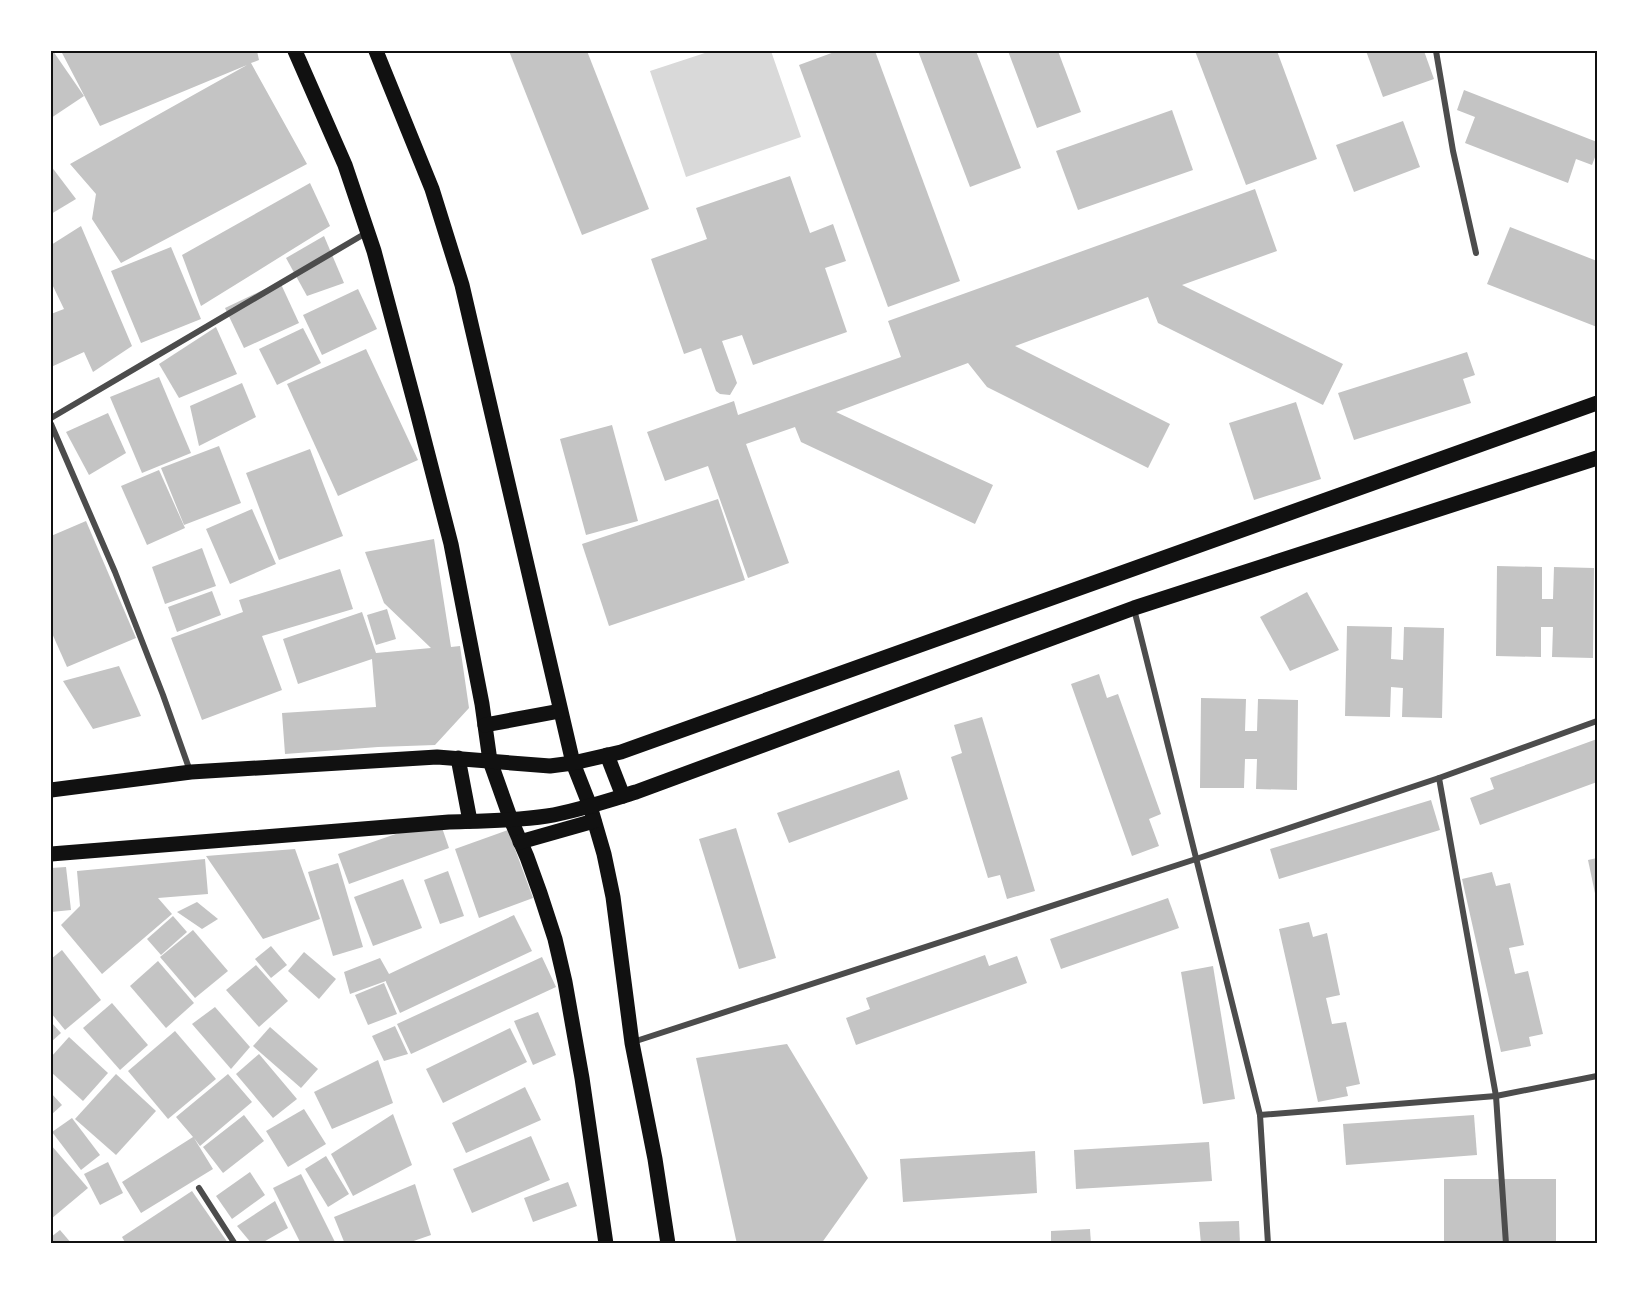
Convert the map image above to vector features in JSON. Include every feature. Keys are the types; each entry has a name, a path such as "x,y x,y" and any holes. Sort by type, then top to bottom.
{"main road":[{"path":"295,51 345,165 374,251 411,389 451,544 490,761 537,884 565,982 582,1078 606,1244"},
{"path":"376,51 432,189 462,285 560,711 573,763 604,854 614,897 632,1043 655,1160 668,1244"},
{"path":"51,790 190,772 437,757 550,766 607,755 1597,403"},
{"path":"520,842 592,814 623,796 1134,608 1597,458"},
{"path":"485,725 560,711"},
{"path":"607,755 623,796"},
{"path":"458,758 470,821"},
{"path":"51,854 470,821 592,814"}],"street":[{"path":"1436,51 1453,151 1476,253"},
{"path":"51,418 367,232"},
{"path":"51,424 115,572 190,772"},
{"path":"1134,608 1260,1115 1268,1244"},
{"path":"632,1043 1196,860 1439,778 1597,721"},
{"path":"1439,778 1496,1096 1506,1244"},
{"path":"1260,1115 1496,1096 1597,1076"},
{"path":"199,1188 234,1244"}],"shaded area":[{"path":"711,51 771,51 801,137 686,177 650,71"}],"building":[{"path":"51,51 84,96 51,118"},
{"path":"61,51 257,51 259,60 251,63 307,164 121,263 92,219 96,194 70,164 247,65 100,126"},
{"path":"509,51 587,51 649,209 582,235"},
{"path":"837,51 875,51 960,281 888,307 799,65"},
{"path":"918,51 976,51 1021,168 970,187"},
{"path":"1008,51 1058,51 1081,112 1037,128"},
{"path":"1195,51 1277,51 1317,159 1246,185"},
{"path":"1366,51 1424,51 1434,79 1383,97"},
{"path":"1464,90 1597,142 1597,152 1592,165 1576,159 1568,183 1465,143 1475,117 1457,110"},
{"path":"1172,110 1193,170 1078,210 1056,151"},
{"path":"1403,121 1420,167 1354,192 1336,145"},
{"path":"51,166 76,199 51,214"},
{"path":"790,176 810,233 833,224 846,261 825,268 847,332 753,365 742,335 722,341 737,383 730,395 720,394 716,391 701,348 684,354 651,259 707,239 696,208"},
{"path":"310,183 330,226 201,306 182,255"},
{"path":"1255,189 1277,251 1182,285 1343,364 1323,405 1158,323 1148,297 1015,346 1170,424 1148,468 987,387 968,363 836,412 993,485 975,524 801,442 795,427 746,444 789,563 748,578 708,466 665,481 647,432 734,401 738,415 901,357 888,321"},
{"path":"81,226 132,346 93,372 84,352 51,367 51,314 64,309 51,282 51,245"},
{"path":"1510,227 1597,261 1597,327 1487,284"},
{"path":"324,236 344,283 307,296 286,258"},
{"path":"171,247 201,319 141,343 111,271"},
{"path":"280,282 299,323 244,348 225,308"},
{"path":"358,289 377,329 322,355 303,315"},
{"path":"216,327 237,374 179,398 159,364"},
{"path":"303,328 321,363 277,385 259,349"},
{"path":"366,349 418,460 338,496 287,384"},
{"path":"1467,352 1475,375 1463,379 1471,403 1354,440 1338,393"},
{"path":"159,377 191,453 142,473 110,397"},
{"path":"242,383 256,417 199,446 190,406"},
{"path":"1296,402 1321,479 1254,500 1229,423"},
{"path":"108,413 126,453 89,475 66,432"},
{"path":"612,425 638,521 586,535 560,439"},
{"path":"219,446 241,503 184,525 161,468"},
{"path":"310,449 343,536 279,560 246,473"},
{"path":"159,470 185,528 147,545 121,486"},
{"path":"718,499 745,580 609,626 582,544"},
{"path":"252,509 276,564 230,584 206,529"},
{"path":"86,521 136,638 67,667 51,631 51,536"},
{"path":"434,539 451,647 460,646 469,708 435,745 285,754 282,713 376,707 372,659 298,684 283,639 362,612 376,653 431,648 384,603 365,552"},
{"path":"202,548 216,586 165,604 152,567"},
{"path":"1497,566 1542,567 1542,599 1553,599 1554,567 1594,568 1593,658 1552,657 1553,627 1541,627 1541,657 1496,656"},
{"path":"340,569 353,609 262,636 282,690 202,720 171,638 243,612 239,600"},
{"path":"212,591 221,615 177,632 168,607"},
{"path":"1307,592 1339,650 1290,671 1260,617"},
{"path":"387,609 396,639 376,645 367,615"},
{"path":"1347,626 1392,627 1391,659 1403,660 1404,627 1444,628 1442,718 1402,717 1403,688 1391,687 1390,717 1345,716"},
{"path":"119,666 141,716 93,729 63,681"},
{"path":"1099,674 1107,698 1118,694 1161,814 1149,819 1159,846 1132,856 1071,684"},
{"path":"1201,698 1246,699 1245,731 1257,731 1258,699 1298,700 1297,790 1256,789 1257,759 1245,759 1244,788 1200,788"},
{"path":"982,717 1035,891 1007,899 1000,875 988,878 951,757 962,753 954,725"},
{"path":"1597,739 1597,782 1480,825 1470,798 1494,789 1490,778"},
{"path":"899,770 908,799 789,843 777,813"},
{"path":"1431,800 1440,830 1279,879 1270,849"},
{"path":"439,819 449,848 349,884 338,854"},
{"path":"736,828 776,958 739,969 699,839"},
{"path":"508,830 533,898 479,918 455,849"},
{"path":"295,849 320,919 263,939 206,856"},
{"path":"1597,858 1597,898 1596,898 1588,860"},
{"path":"205,859 208,894 158,898 172,914 102,974 61,925 80,906 77,871"},
{"path":"338,863 363,947 333,956 308,872"},
{"path":"66,867 71,910 51,912 51,868"},
{"path":"448,871 464,916 440,924 424,880"},
{"path":"1492,872 1496,886 1510,883 1524,945 1509,948 1515,974 1528,971 1543,1034 1529,1037 1531,1046 1501,1052 1462,879"},
{"path":"403,879 422,928 373,946 354,897"},
{"path":"1168,898 1179,928 1061,969 1050,939"},
{"path":"197,902 218,919 202,929 177,912"},
{"path":"514,915 532,951 400,1013 386,981 350,994 344,972 380,958 389,974"},
{"path":"173,916 187,932 161,955 147,939"},
{"path":"1309,922 1313,937 1327,933 1340,995 1326,998 1332,1024 1346,1022 1360,1084 1346,1087 1348,1096 1318,1102 1279,929"},
{"path":"193,930 228,971 195,998 160,957"},
{"path":"271,946 287,965 271,978 255,959"},
{"path":"62,950 101,1000 65,1030 51,1013 51,959"},
{"path":"304,952 336,979 319,999 288,971"},
{"path":"985,955 989,966 1017,956 1027,983 856,1045 846,1018 870,1009 866,998"},
{"path":"542,957 556,987 411,1054 397,1024"},
{"path":"158,961 194,1003 166,1028 130,986"},
{"path":"256,965 288,1001 259,1027 226,990"},
{"path":"1213,966 1235,1099 1203,1104 1181,972"},
{"path":"384,983 397,1014 368,1025 355,995"},
{"path":"112,1003 148,1045 120,1070 83,1028"},
{"path":"215,1007 250,1047 231,1069 192,1024"},
{"path":"538,1012 556,1055 533,1065 514,1021"},
{"path":"51,1022 61,1033 51,1042"},
{"path":"395,1026 408,1054 384,1061 372,1036"},
{"path":"270,1027 318,1069 301,1088 253,1046"},
{"path":"510,1028 527,1062 443,1103 426,1069"},
{"path":"175,1031 216,1079 168,1119 128,1071"},
{"path":"69,1037 108,1073 83,1101 51,1072 51,1057"},
{"path":"787,1044 868,1178 821,1244 737,1244 696,1058"},
{"path":"259,1054 297,1099 273,1118 236,1074"},
{"path":"378,1060 393,1103 332,1129 314,1092"},
{"path":"116,1074 156,1111 116,1155 75,1119"},
{"path":"228,1074 252,1102 200,1146 194,1138 213,1169 141,1213 122,1182 193,1137 176,1117"},
{"path":"525,1087 541,1120 466,1153 452,1123"},
{"path":"51,1093 62,1105 51,1115"},
{"path":"304,1109 326,1144 288,1167 266,1131"},
{"path":"393,1114 412,1165 353,1196 331,1154"},
{"path":"244,1115 264,1141 223,1173 203,1147"},
{"path":"1474,1115 1477,1155 1346,1165 1343,1124"},
{"path":"72,1118 100,1155 81,1170 52,1132"},
{"path":"531,1136 550,1180 472,1213 453,1169"},
{"path":"1209,1142 1212,1181 1076,1189 1074,1150"},
{"path":"51,1145 88,1188 51,1219"},
{"path":"1035,1151 1037,1193 903,1202 900,1159"},
{"path":"326,1156 349,1194 328,1207 305,1169"},
{"path":"108,1162 123,1193 100,1205 84,1174"},
{"path":"250,1172 265,1195 232,1219 216,1196"},
{"path":"301,1174 336,1244 301,1244 273,1188"},
{"path":"1444,1179 1556,1179 1556,1244 1444,1244"},
{"path":"568,1182 577,1206 533,1222 524,1198"},
{"path":"415,1184 431,1235 405,1244 345,1244 334,1217"},
{"path":"192,1191 228,1243 126,1244 122,1237"},
{"path":"275,1201 288,1228 260,1244 252,1244 237,1226"},
{"path":"1239,1221 1240,1244 1201,1244 1199,1222"},
{"path":"1090,1229 1091,1244 1051,1244 1051,1231"},
{"path":"60,1230 72,1244 51,1244 51,1237"}]}
